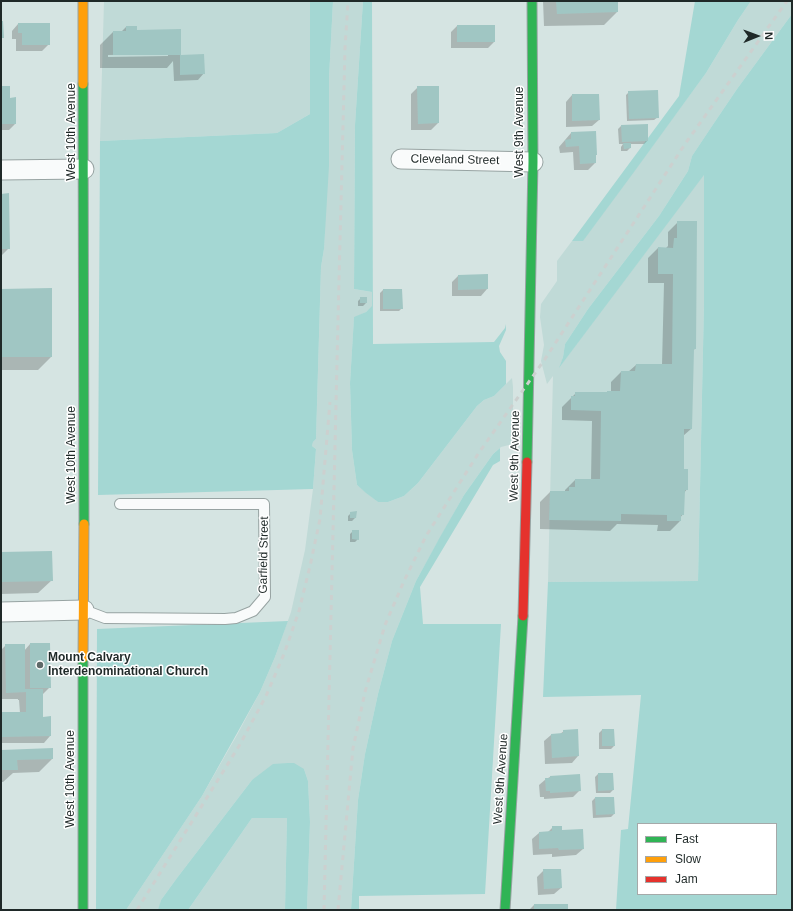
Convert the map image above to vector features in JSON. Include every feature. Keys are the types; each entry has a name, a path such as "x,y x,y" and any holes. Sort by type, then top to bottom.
{"street":[{"name":"West 10th Avenue","path":"83,1 83,910"},
{"name":"West 9th Avenue","path":"505,910 524,591 533,162 532,1"},
{"name":"Cleveland Street","path":"401,159 533,162"},
{"path":"1,170 84,169"},
{"name":"Garfield Street","path":"1,612 84,610"}],"lane":[{"name":"Garfield Street","path":"84,610 105,618 225,619 236,618 253,611 265,597 264,504 120,504"}],"shaded area":[{"path":"104,1 310,1 310,114 277,133 100,141"},
{"path":"310,1 333,1 329,78 329,166 324,249 321,267 316,439 312,446 316,449 313,489 98,495 100,141 277,133 310,114"},
{"path":"333,1 363,1 355,125 354,289 372,292 372,307 354,318 350,383 352,450 357,485 378,502 388,502 404,496 418,483 477,406 484,400 494,396 512,378 513,413 515,417 514,446 509,445 501,447 493,454 464,495 416,581 392,641 378,694 365,754 358,800 351,910 307,910 310,822 308,781 304,769 252,780 161,900 159,910 126,910 202,796 237,735 260,692 275,657 291,612 305,550 313,489 316,449 312,446 316,439 321,267 324,249 329,78"},
{"path":"363,1 372,1 373,344 494,342 505,328 506,324 506,330 499,346 500,352 506,361 506,384 494,396 484,400 477,406 418,483 404,496 388,502 378,502 357,485 352,450 350,383 354,317 366,312 372,306 372,292 354,289 355,125"},
{"path":"695,1 751,1 706,73 583,241 572,241 679,96"},
{"path":"751,1 792,1 792,14 737,89 692,156 688,171 659,216 588,309 565,344 560,366 704,174 704,303 698,581 548,582 553,376 547,384 541,361 544,345 540,317 541,304 557,281 557,261 572,241 583,240 706,73"},
{"path":"792,14 792,910 616,910 621,830 628,829 641,695 543,697 548,582 698,581 704,303 704,175 559,368 563,357 565,344 588,309 659,216 688,171 692,156 737,89"},
{"path":"500,448 500,461 493,465 420,587 423,624 501,624 485,894 359,896 359,910 351,910 358,800 365,754 378,694 392,641 416,581 440,537 464,495 493,454"},
{"path":"288,621 260,692 202,796 126,910 96,910 97,629"},
{"path":"294,763 304,769 308,781 310,822 307,910 285,910 287,818 252,818 188,910 158,910 161,900 252,780 273,764"},
{"path":"252,818 287,818 285,910 188,910"}],"building":[{"path":"556,1 618,1 618,12 557,14"},
{"path":"1,21 3,21 4,38 1,38"},
{"path":"18,23 50,23 50,45 22,45 22,33 18,33"},
{"path":"457,25 495,25 495,42 457,42"},
{"path":"126,26 137,26 137,30 181,29 181,55 204,54 205,74 180,75 180,55 113,55 113,31 126,31"},
{"path":"1,86 10,86 10,98 16,97 16,124 1,124"},
{"path":"417,86 439,86 439,123 418,124"},
{"path":"658,90 659,118 629,119 628,91"},
{"path":"572,94 599,94 600,120 572,121"},
{"path":"648,124 648,141 622,142 621,125"},
{"path":"596,131 596,163 580,164 579,146 566,147 565,140 571,139 571,132"},
{"path":"623,143 631,143 631,148 624,149"},
{"path":"9,193 10,249 1,249 1,194"},
{"path":"677,221 697,221 696,349 694,349 692,429 684,429 684,469 688,469 688,490 685,490 684,515 681,515 681,521 667,521 667,515 621,514 621,521 549,520 550,491 569,491 569,487 575,487 575,479 600,479 601,411 571,410 571,396 575,396 575,392 620,391 621,371 635,371 636,364 672,364 673,274 658,274 658,247 673,248 674,238 677,238"},
{"path":"488,274 488,289 458,290 458,275"},
{"path":"52,288 52,357 1,357 1,289"},
{"path":"383,289 402,289 403,309 383,309"},
{"path":"360,297 367,297 367,303 360,303"},
{"path":"357,511 356,518 350,518 350,512"},
{"path":"352,530 359,530 359,540 352,539"},
{"path":"52,551 53,581 1,582 1,552"},
{"name":"Mount Calvary Interdenominational Church","path":"30,643 50,643 51,688 30,688"},
{"path":"5,644 25,644 25,689 43,689 43,717 51,716 51,736 1,737 1,712 26,712 26,692 6,693"},
{"path":"578,729 579,756 552,758 551,734 563,733 563,730"},
{"path":"602,729 614,729 615,746 602,746"},
{"path":"53,748 53,759 17,760 18,770 1,770 1,750"},
{"path":"598,773 613,773 614,790 598,791"},
{"path":"580,774 581,791 550,793 550,791 546,791 545,778 550,778 550,776"},
{"path":"595,797 614,797 615,814 596,815"},
{"path":"552,826 562,826 562,830 583,829 584,849 539,849 539,832 552,831"},
{"path":"543,869 561,869 562,888 544,889"},
{"path":"534,904 568,904 568,910 534,910"}],"railway":[{"path":"324,910 345,48 348,1"},
{"path":"338,910 353,748 365,692 385,625 426,536 478,454 545,359 685,144 787,1"},
{"path":"137,910 239,746 266,696 284,654 299,611 320,519 330,402"}],"traffic: fast":[{"path":"527,462 533,162 532,1"},
{"path":"83,84 84,524"},
{"path":"505,910 523,616"},
{"path":"83,658 83,910"}],"traffic: slow":[{"path":"83,1 83,84"},
{"path":"83,658 84,524"}],"traffic: jam":[{"path":"523,616 527,462"}],"place":[{"name":"Mount Calvary Interdenominational Church","path":"40,665"}]}
